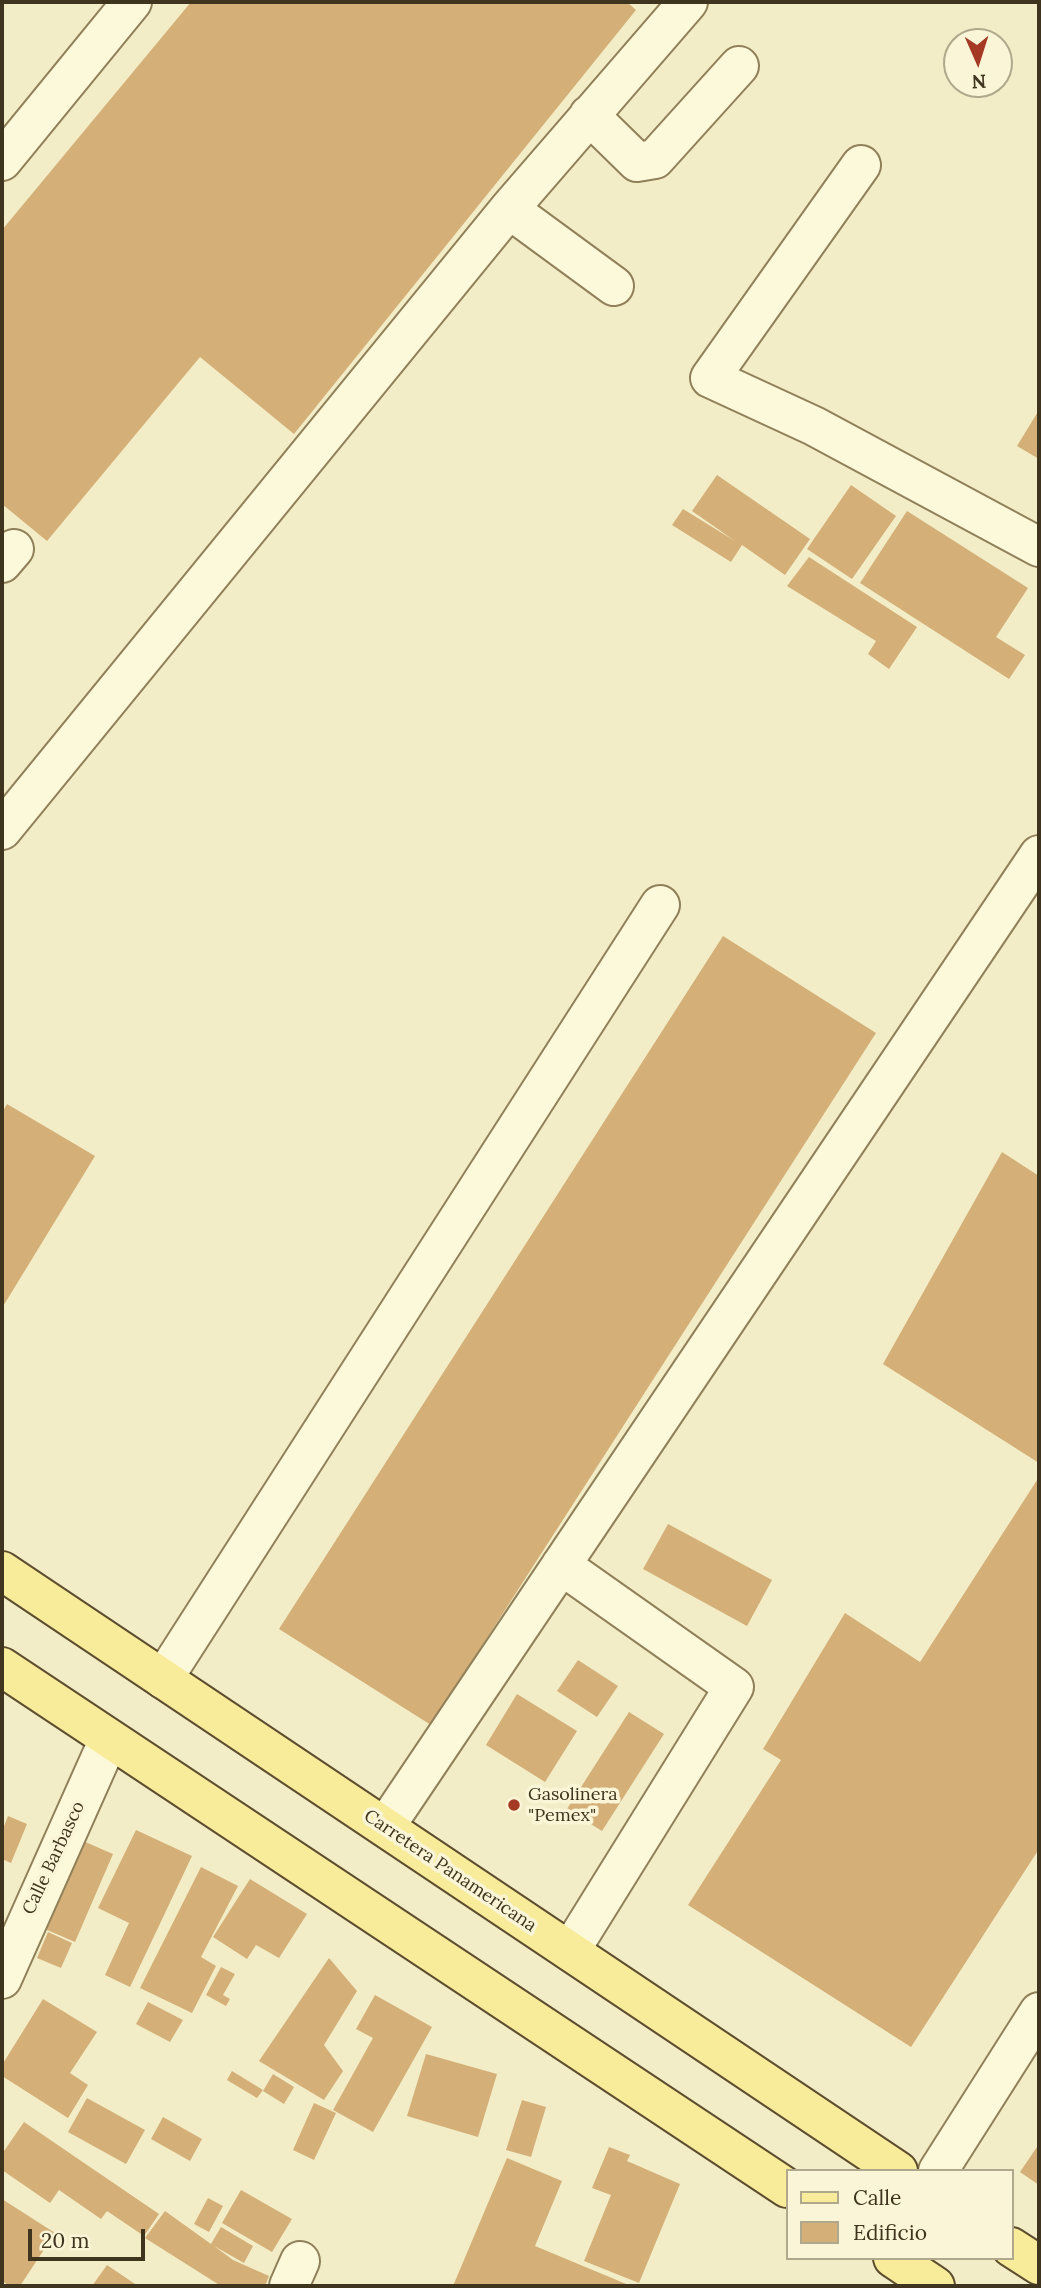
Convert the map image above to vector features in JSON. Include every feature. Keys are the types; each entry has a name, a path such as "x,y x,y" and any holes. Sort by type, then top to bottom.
{"main road":[{"name":"Carretera Panamericana","path":"2,1571 895,2169"},
{"path":"2,1667 786,2187"},
{"path":"1013,2247 1039,2265"},
{"path":"896,2260 936,2286"}],"street":[{"path":"2,161 132,2"},
{"path":"2,830 509,209 688,2"},
{"path":"590,115 638,162 646,162 655,159 739,66"},
{"path":"861,165 710,378 814,426 1039,547"},
{"path":"509,209 614,286"},
{"path":"385,1828 1039,855"},
{"path":"163,1679 660,905"},
{"path":"561,1565 734,1687 570,1951"},
{"name":"Calle Barbasco","path":"2,1979 109,1739"},
{"path":"939,2169 1039,2012"}],"building":[{"path":"191,2 627,2 636,10 294,434 200,357 47,541 2,504 2,230"},
{"path":"1039,410 1039,459 1017,446"},
{"path":"717,475 810,539 785,575 742,545 731,562 672,525 683,509 735,541 692,511"},
{"path":"851,485 896,516 852,579 807,549"},
{"path":"907,511 1028,588 996,637 1025,655 1009,679 860,583"},
{"path":"809,557 917,627 889,669 868,654 876,641 787,586"},
{"path":"723,936 876,1033 431,1725 279,1629"},
{"path":"7,1104 95,1156 2,1308 2,1113"},
{"path":"1002,1152 1039,1176 1039,1463 883,1364"},
{"path":"1039,1477 1039,1849 911,2047 688,1905 781,1760 763,1749 845,1613 920,1662"},
{"path":"668,1524 772,1580 747,1626 643,1569"},
{"path":"578,1660 618,1686 597,1717 557,1691"},
{"path":"517,1694 577,1731 545,1782 486,1745"},
{"path":"629,1712 664,1734 602,1831 567,1809"},
{"path":"8,1816 27,1824 11,1863 2,1859 2,1831"},
{"path":"136,1830 192,1856 130,1987 105,1975 129,1923 98,1908"},
{"path":"76,1838 113,1854 75,1942 38,1926"},
{"path":"201,1867 238,1886 201,1957 216,1966 192,2013 140,1988"},
{"path":"250,1879 307,1914 279,1958 256,1945 247,1959 213,1937"},
{"path":"48,1932 72,1943 61,1968 37,1958"},
{"path":"329,1958 357,1991 324,2045 343,2071 324,2100 259,2061"},
{"path":"221,1967 235,1974 223,1995 230,1999 226,2006 206,1995"},
{"path":"375,1995 432,2027 373,2132 333,2110 373,2038 356,2029"},
{"path":"43,1999 97,2032 70,2073 88,2085 68,2118 2,2076 2,2065"},
{"path":"148,2002 183,2020 170,2042 136,2024"},
{"path":"426,2054 497,2074 478,2137 407,2116"},
{"path":"232,2071 263,2090 257,2098 227,2080"},
{"path":"273,2074 294,2087 284,2104 263,2091"},
{"path":"87,2098 145,2130 126,2164 68,2132"},
{"path":"522,2100 546,2107 531,2157 506,2150"},
{"path":"314,2103 336,2113 314,2160 293,2150"},
{"path":"163,2117 202,2139 190,2161 151,2139"},
{"path":"24,2122 159,2214 144,2236 107,2211 101,2219 59,2190 50,2203 2,2170 2,2154"},
{"path":"1039,2144 1039,2185 1020,2172"},
{"path":"609,2147 630,2155 627,2161 680,2184 639,2283 584,2261 611,2195 592,2188"},
{"path":"507,2158 562,2181 535,2246 631,2286 453,2286"},
{"path":"241,2190 292,2219 272,2252 222,2223"},
{"path":"208,2198 223,2206 209,2232 194,2224"},
{"path":"2,2199 55,2233 20,2286 10,2286 2,2281"},
{"path":"165,2211 211,2244 221,2227 253,2246 244,2263 214,2246 233,2260 269,2276 265,2286 221,2286 145,2238"},
{"path":"107,2265 138,2286 92,2286"}],"place":[{"name":"Gasolinera \"Pemex\"","path":"514,1805"}]}
